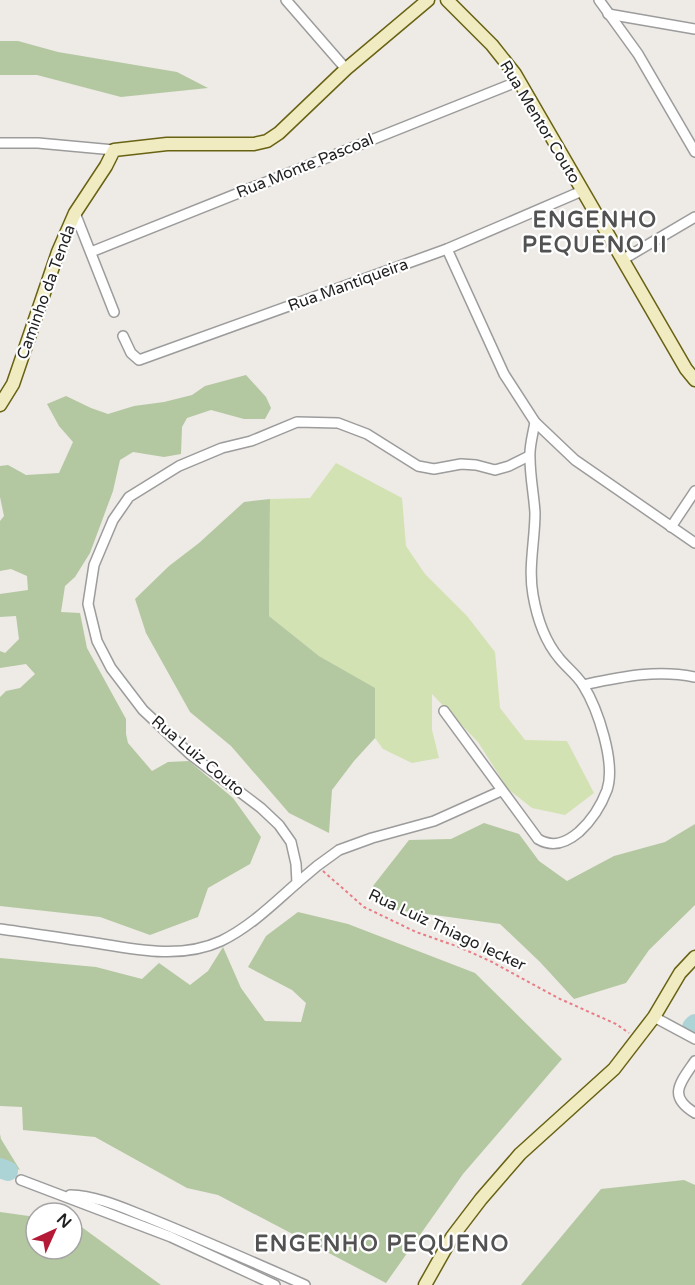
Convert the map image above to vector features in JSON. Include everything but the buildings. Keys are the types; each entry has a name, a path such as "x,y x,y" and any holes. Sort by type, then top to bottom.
{"street":[{"path":"286,0 346,69"},
{"path":"0,144 38,143 114,150 167,144 254,144 267,141 279,133 346,69 428,0"},
{"name":"Rua Mentor Couto","path":"447,0 492,45 519,81 686,369 695,380"},
{"path":"599,0 638,54 695,152"},
{"path":"609,14 695,29"},
{"name":"Rua Monte Pascoal","path":"91,252 519,81"},
{"name":"Caminho da Tenda","path":"0,405 13,384 58,252 75,213 114,150"},
{"name":"Rua Mantiqueira","path":"123,336 131,353 139,360 447,249 582,191"},
{"path":"75,213 114,312"},
{"path":"622,260 695,217"},
{"path":"447,249 504,374 535,422 575,460 695,543"},
{"name":"Rua Luiz Couto","path":"297,883 291,842 279,825 261,808 191,754 143,710 111,668 98,641 88,604 94,565 113,520 129,498 179,466 222,448 251,441 297,422 338,423 367,434 418,466 434,469 461,464 495,470 529,456"},
{"path":"444,711 538,839 546,844 559,844 586,825 597,810 607,789 608,761 600,718 583,685 558,657 546,639 538,619 532,592 531,566 535,513 529,456 535,422"},
{"path":"671,527 695,491"},
{"path":"583,685 637,674 657,673 695,677"},
{"path":"0,929 140,950 178,952 200,948 221,940 254,921 317,866 339,850 372,838 434,821 501,791"},
{"path":"425,1285 452,1237 520,1154 614,1069 654,1017 680,973 695,957"},
{"path":"654,1017 695,1039"},
{"path":"695,1061 678,1089 679,1099 685,1107 695,1113"},
{"path":"21,1180 173,1232 305,1285"},
{"path":"173,1232 255,1281 275,1285"},
{"path":"255,1281 260,1265"}],"path":[{"name":"Rua Luiz Thiago Iecker","path":"317,866 364,907 416,932 459,946 558,998 616,1024 637,1038"}],"green space":[{"path":"0,41 18,41 58,52 177,72 208,88 121,97 37,75 0,75"},
{"path":"246,375 266,397 271,408 265,419 244,419 211,410 187,418 182,427 181,454 164,457 133,452 120,460 113,491 90,553 75,577 65,586 61,612 80,613 87,648 126,719 128,743 152,771 168,762 189,761 233,798 261,837 250,864 208,888 198,917 150,935 100,917 0,906 0,697 6,691 20,688 35,674 26,664 0,668 0,651 5,653 19,639 16,616 0,617 0,594 28,590 27,576 11,569 0,571 0,521 4,516 0,497 0,466 8,465 26,475 59,473 73,442 59,426 47,404 66,396 108,414 134,406 192,395 205,386"},
{"path":"336,463 402,498 406,546 425,574 467,616 495,652 500,708 525,740 567,741 594,793 565,815 532,808 508,789 478,742 432,694 432,730 439,758 412,763 383,749 375,738 374,688 319,656 269,616 270,499 310,498"},
{"path":"270,499 269,616 319,656 375,688 375,738 332,790 329,833 289,813 231,746 190,712 146,633 135,599 169,566 199,543 244,502"},
{"path":"484,823 519,834 539,861 567,881 614,856 665,842 695,824 695,905 649,950 626,983 574,999 500,924 390,909 373,886 409,840 451,839"},
{"path":"298,912 348,924 475,973 562,1059 463,1174 386,1283 218,1195 187,1188 95,1137 23,1130 22,1107 0,1106 0,958 96,967 142,979 159,963 190,985 208,971 223,947 241,988 265,1021 301,1022 306,1003 292,990 248,967 266,936"},
{"path":"0,1134 1,1139 20,1170 0,1162"},
{"path":"684,1180 695,1185 695,1285 521,1285 601,1189"},
{"path":"0,1212 24,1215 24,1261 84,1261 84,1229 161,1285 0,1285"}],"waterway":[{"path":"692,1027 695,1024"},
{"path":"0,1168 8,1171"}],"district":[{"name":"ENGENHO PEQUENO II","path":"595,232"},
{"name":"ENGENHO PEQUENO","path":"382,1244"}]}
